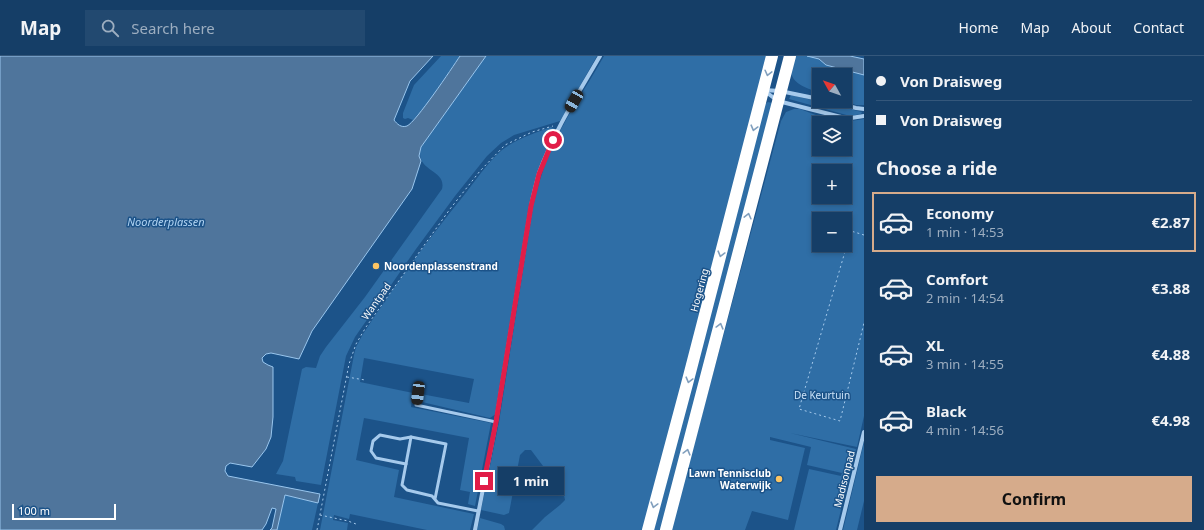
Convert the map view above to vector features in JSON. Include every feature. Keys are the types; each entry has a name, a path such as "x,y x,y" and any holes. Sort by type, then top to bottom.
{"highway":[{"name":"Hogering","path":"648,530 772,56"},
{"path":"666,530 789,59"}],"street":[{"path":"475,530 496,422 534,194 544,160 559,127 600,56"},
{"path":"764,90 841,117 851,118 864,116"},
{"path":"764,90 779,96 812,98"},
{"path":"852,107 864,109"},
{"name":"Madisonpad","path":"840,530 864,432"}],"lane":[{"path":"418,393 416,406 496,422"},
{"path":"406,464 376,458 371,451 373,441 380,435 400,439 411,437 446,444 435,499"},
{"path":"411,437 402,485 407,490 432,496 438,503 478,511"}],"path":[{"name":"Wantpad","path":"317,530 349,364 356,344 366,327 450,209 480,171 505,145 532,132 551,126 559,127"},
{"path":"864,235 850,231 799,409 840,420 864,323"},
{"path":"346,377 366,380"},
{"path":"320,515 356,524"}],"green space":[{"path":"441,56 460,56 424,108 413,120 403,118 403,113 414,85"},
{"path":"486,56 597,56 560,121 514,135 501,143 487,156 416,249 355,337 346,356 321,485 296,481 295,477 276,474 283,461 302,369 306,367 316,368 320,356 326,347 365,297 442,189 442,182 440,178 422,161 420,155 421,147"},
{"path":"604,56 768,56 643,530 532,530 565,500 561,490 531,450 525,450 520,455 509,513 504,515 481,510 499,422 533,207 538,187 546,160 555,141 568,116"},
{"path":"794,56 807,56 819,59 826,65 837,68 812,68 812,90 806,88 795,80 792,76 791,66"},
{"path":"852,72 864,75 864,105 852,104"},
{"path":"791,95 812,100 812,105 789,99"},
{"path":"768,102 772,103 662,530 654,530 765,104"},
{"path":"821,108 845,108 862,112 861,114 850,116"},
{"name":"De Keurtuin","path":"794,109 800,109 818,116 812,116 812,156 852,156 852,121 864,119 864,416 857,447 790,433 856,449 836,530 794,530 809,469 841,476 842,473 807,465 811,447 770,437 770,440 805,448 788,520 752,511 745,530 671,530 781,121 786,112"},
{"path":"551,127 555,129 555,132 539,168 529,206 496,414 490,418 422,402 420,400 421,394 469,403 474,379 364,358 360,382 413,393 411,407 491,423 475,506 468,504 470,492 460,490 469,438 364,418 356,460 399,470 394,497 474,514 470,530 427,530 350,514 349,519 334,515 333,520 348,523 347,530 320,530 354,355 356,347 363,334 423,248 491,161 502,150 513,143"},
{"path":"864,442 864,501 857,530 843,530"},
{"path":"285,495 318,503 312,530 277,530"},
{"path":"480,518 501,524 504,526 505,530 477,530"}],"water":[{"name":"Noorderplassen","path":"0,56 433,56 410,81 394,120 399,125 407,126 418,115 434,94 460,56 486,56 421,147 419,156 421,161 412,189 312,331 299,359 271,353 266,354 262,358 263,362 273,367 273,417 271,437 266,449 252,467 230,463 226,466 225,471 228,476 320,494 318,503 285,495 277,530 270,530 272,528 276,509 272,508 262,530 0,530"},
{"path":"807,56 850,56 864,59 864,75 852,72 852,68 837,68 826,65 819,59"}],"place":[{"name":"Noordenplassenstrand","path":"376,266"},
{"name":"Lawn Tennisclub Waterwijk","path":"779,479"}],"route":[{"path":"484,481 496,422 531,206 539,174 553,140"}]}
